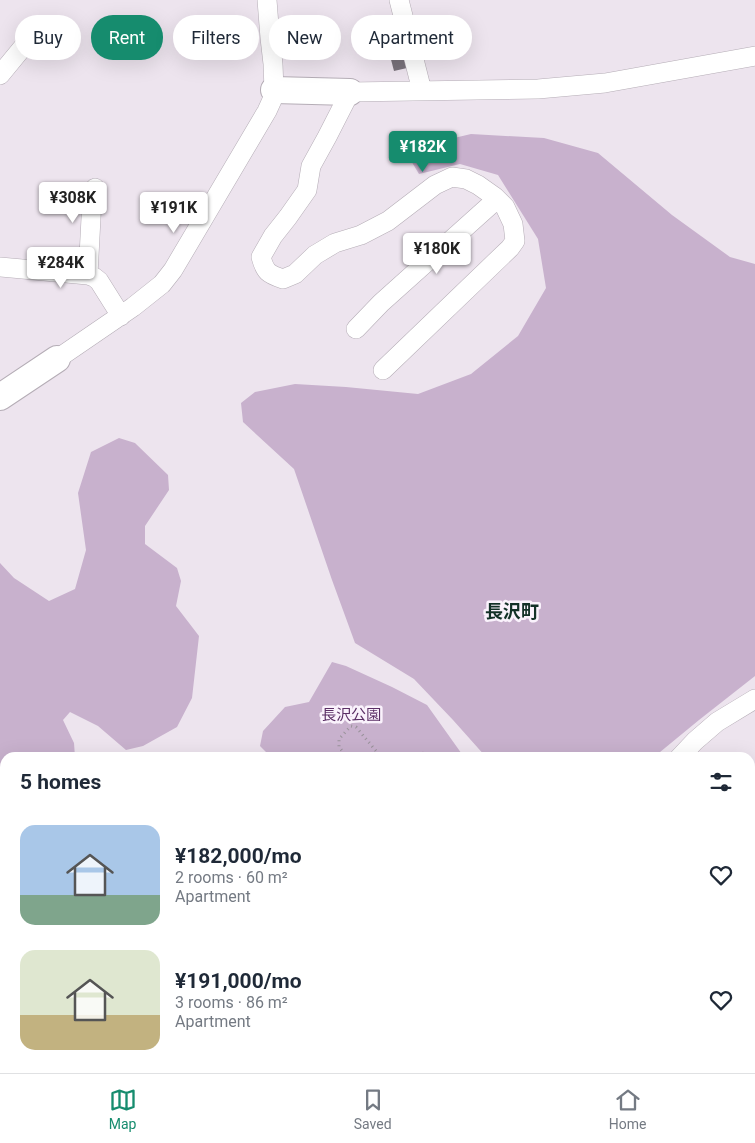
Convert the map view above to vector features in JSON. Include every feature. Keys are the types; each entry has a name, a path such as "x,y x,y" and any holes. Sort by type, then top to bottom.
{"street":[{"path":"0,397 133,307 162,284 172,270 272,100 274,90 273,64 267,0"},
{"path":"400,0 422,90"},
{"path":"274,90 350,92 538,89 605,83 755,56"},
{"path":"0,75 15,57"},
{"path":"350,92 311,166 307,190 273,236 261,257 264,268 273,276 283,279 295,274 315,255 335,243 361,235 388,221 436,185 452,177 466,179 497,199 505,207 513,224 515,241 510,248 383,370"},
{"path":"88,274 92,199 95,188"},
{"path":"356,329 381,303 497,199"},
{"path":"0,267 88,274 99,281 120,316"},
{"path":"685,752 717,722 755,699"}],"path":[{"path":"343,752 339,747 339,739 351,726 356,727 375,752"}],"green space":[{"path":"471,134 544,138 598,153 672,215 730,257 755,264 755,676 660,752 482,752 414,679 355,643 294,469 243,422 241,403 255,392 295,384 418,394 471,374 518,336 546,288 538,239 498,175 460,164 419,174 410,159 433,143"},
{"path":"119,438 135,443 168,475 169,490 145,526 145,544 177,568 181,581 176,606 199,636 192,698 177,727 143,746 126,750 98,726 70,712 63,720 74,743 75,752 0,752 0,563 14,578 49,601 75,589 86,550 78,493 91,452"},
{"name":"長沢公園","path":"332,662 346,666 427,705 460,752 266,752 260,746 263,731 285,707 309,702"}],"building":[{"path":"391,60 405,60 407,68 394,71"}],"district":[{"name":"長沢町","path":"512,612"}]}
